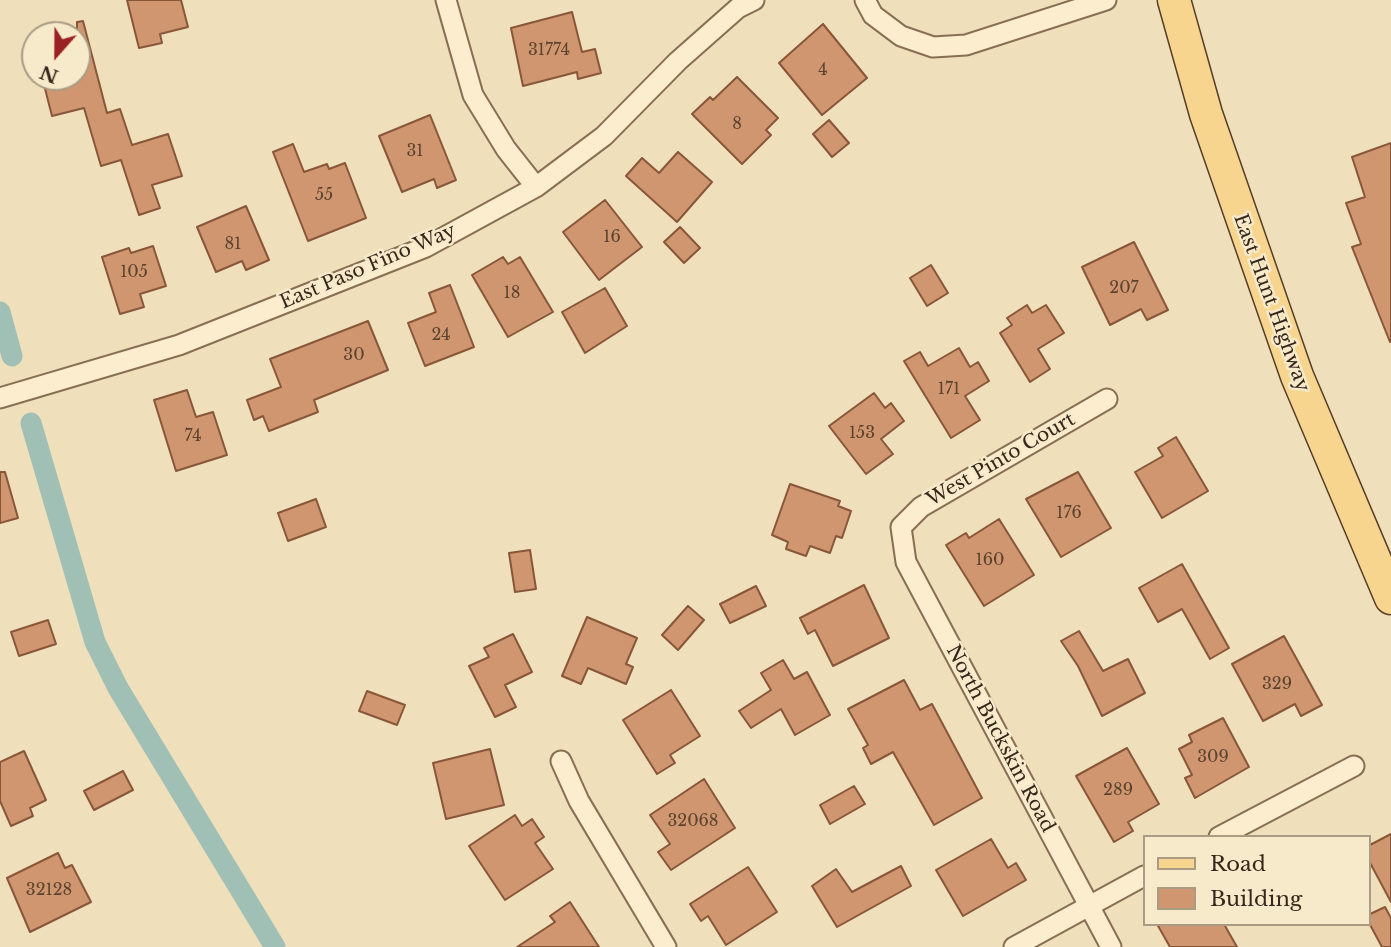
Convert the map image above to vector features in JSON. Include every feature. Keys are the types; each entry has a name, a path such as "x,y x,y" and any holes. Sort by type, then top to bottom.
{"main road":[{"name":"East Hunt Highway","path":"1174,0 1206,114 1297,376 1391,598"}],"street":[{"path":"446,0 473,95 506,149 536,187"},
{"name":"East Paso Fino Way","path":"0,398 179,345 426,247 536,187 604,136 688,52 738,8 754,0"},
{"path":"866,0 873,15 901,36 933,47 966,45 1106,0"},
{"name":"West Pinto Court","path":"901,527 920,507 1107,399"},
{"name":"North Buckskin Road","path":"901,527 906,562 1111,947"},
{"path":"561,761 579,801 666,947"},
{"path":"1223,835 1354,766"},
{"path":"1014,947 1142,877"}],"building":[{"path":"127,0 181,0 188,27 160,34 162,43 139,48"},
{"path":"572,12 582,52 595,49 601,73 578,79 577,72 523,86 511,28"},
{"path":"823,24 867,78 822,115 779,63"},
{"path":"91,52 107,113 120,109 132,145 168,134 182,176 152,185 160,208 139,215 121,160 101,166 84,108 52,116 46,91 91,91"},
{"path":"737,77 778,118 766,130 771,135 742,164 692,114 710,97 713,100"},
{"path":"430,115 456,180 437,188 434,179 402,192 379,136"},
{"path":"829,120 849,143 832,157 813,134"},
{"path":"1391,143 1390,342 1352,247 1361,244 1346,203 1365,197 1352,157"},
{"path":"293,144 304,172 327,164 329,169 345,163 366,218 308,241 273,152"},
{"path":"678,152 712,182 677,222 626,176 642,158 659,173"},
{"path":"605,200 642,247 599,280 563,232"},
{"path":"246,206 269,260 246,270 242,261 216,272 197,227"},
{"path":"680,227 700,248 684,263 664,242"},
{"path":"1134,242 1168,310 1147,320 1141,309 1110,325 1082,267"},
{"path":"153,246 166,286 140,294 144,307 120,314 102,257 129,248 131,253"},
{"path":"503,257 508,264 520,257 553,312 508,337 472,275"},
{"path":"931,265 948,293 927,306 910,278"},
{"path":"450,285 474,347 425,366 408,323 436,312 429,293"},
{"path":"605,288 627,326 585,353 562,312"},
{"path":"1027,305 1032,313 1046,305 1064,333 1038,349 1050,369 1030,382 1000,333 1012,325 1007,318"},
{"path":"368,321 388,370 314,400 318,412 269,431 263,416 254,420 247,400 281,387 270,359"},
{"path":"959,348 970,367 978,362 989,381 965,396 980,420 951,438 904,361 920,352 928,366"},
{"path":"187,390 196,417 213,412 227,455 176,471 154,400"},
{"path":"874,393 885,408 891,403 904,421 881,439 893,454 866,474 829,426"},
{"path":"1176,437 1208,491 1162,518 1135,472 1163,456 1158,448"},
{"path":"0,472 5,472 18,518 0,523"},
{"path":"1078,472 1111,528 1061,557 1026,499"},
{"path":"790,484 840,501 838,506 851,511 842,538 836,536 830,553 810,546 806,556 786,549 788,542 772,535"},
{"path":"316,499 326,527 288,541 278,513"},
{"path":"999,519 1034,575 984,606 946,545 966,533 969,538"},
{"path":"530,550 536,589 515,592 509,553"},
{"path":"1182,564 1229,648 1210,659 1182,609 1158,622 1139,588"},
{"path":"864,585 889,638 833,666 815,630 808,634 800,618"},
{"path":"756,586 766,606 730,623 720,604"},
{"path":"688,606 704,620 678,650 662,635"},
{"path":"587,617 637,638 626,664 633,667 626,684 588,668 581,684 562,676"},
{"path":"48,620 56,644 19,656 11,632"},
{"path":"1079,631 1103,671 1128,659 1145,693 1102,716 1078,666 1061,641"},
{"path":"513,634 532,672 505,685 516,707 495,717 469,666 489,657 484,648"},
{"path":"1284,636 1322,705 1301,716 1295,704 1263,721 1232,664"},
{"path":"783,660 794,679 807,672 830,715 795,735 781,709 751,728 739,711 771,690 761,673"},
{"path":"904,680 920,710 932,704 982,798 934,825 893,752 871,764 863,748 868,745 848,709"},
{"path":"671,690 700,736 670,755 675,763 657,774 623,720"},
{"path":"367,691 405,705 397,725 359,711"},
{"path":"1223,718 1249,767 1195,798 1185,778 1192,775 1179,749 1192,742 1189,735"},
{"path":"1127,748 1159,804 1128,822 1133,831 1114,842 1076,776"},
{"path":"490,749 504,805 446,819 433,763"},
{"path":"24,751 46,800 30,808 33,816 11,826 0,801 0,762"},
{"path":"123,771 133,790 94,810 84,791"},
{"path":"704,779 735,828 671,870 658,852 670,844 650,815"},
{"path":"854,786 865,804 830,824 820,805"},
{"path":"515,815 522,826 532,819 544,837 535,843 553,869 505,900 469,846"},
{"path":"1391,834 1391,902 1370,863 1370,845"},
{"path":"991,839 1008,868 1016,863 1026,880 963,916 936,870"},
{"path":"58,853 65,868 72,865 91,902 30,932 7,878"},
{"path":"901,866 911,886 837,927 812,886 836,869 852,892"},
{"path":"748,867 777,912 726,945 708,916 701,921 690,904"},
{"path":"570,902 599,947 517,947 555,922 550,916"},
{"path":"1385,907 1391,918 1391,947 1382,947 1370,925 1370,914"},
{"path":"1158,926 1225,926 1237,947 1170,947"}],"waterway":[{"path":"0,312 12,356"},
{"path":"31,423 95,642 118,688 275,947"}]}
